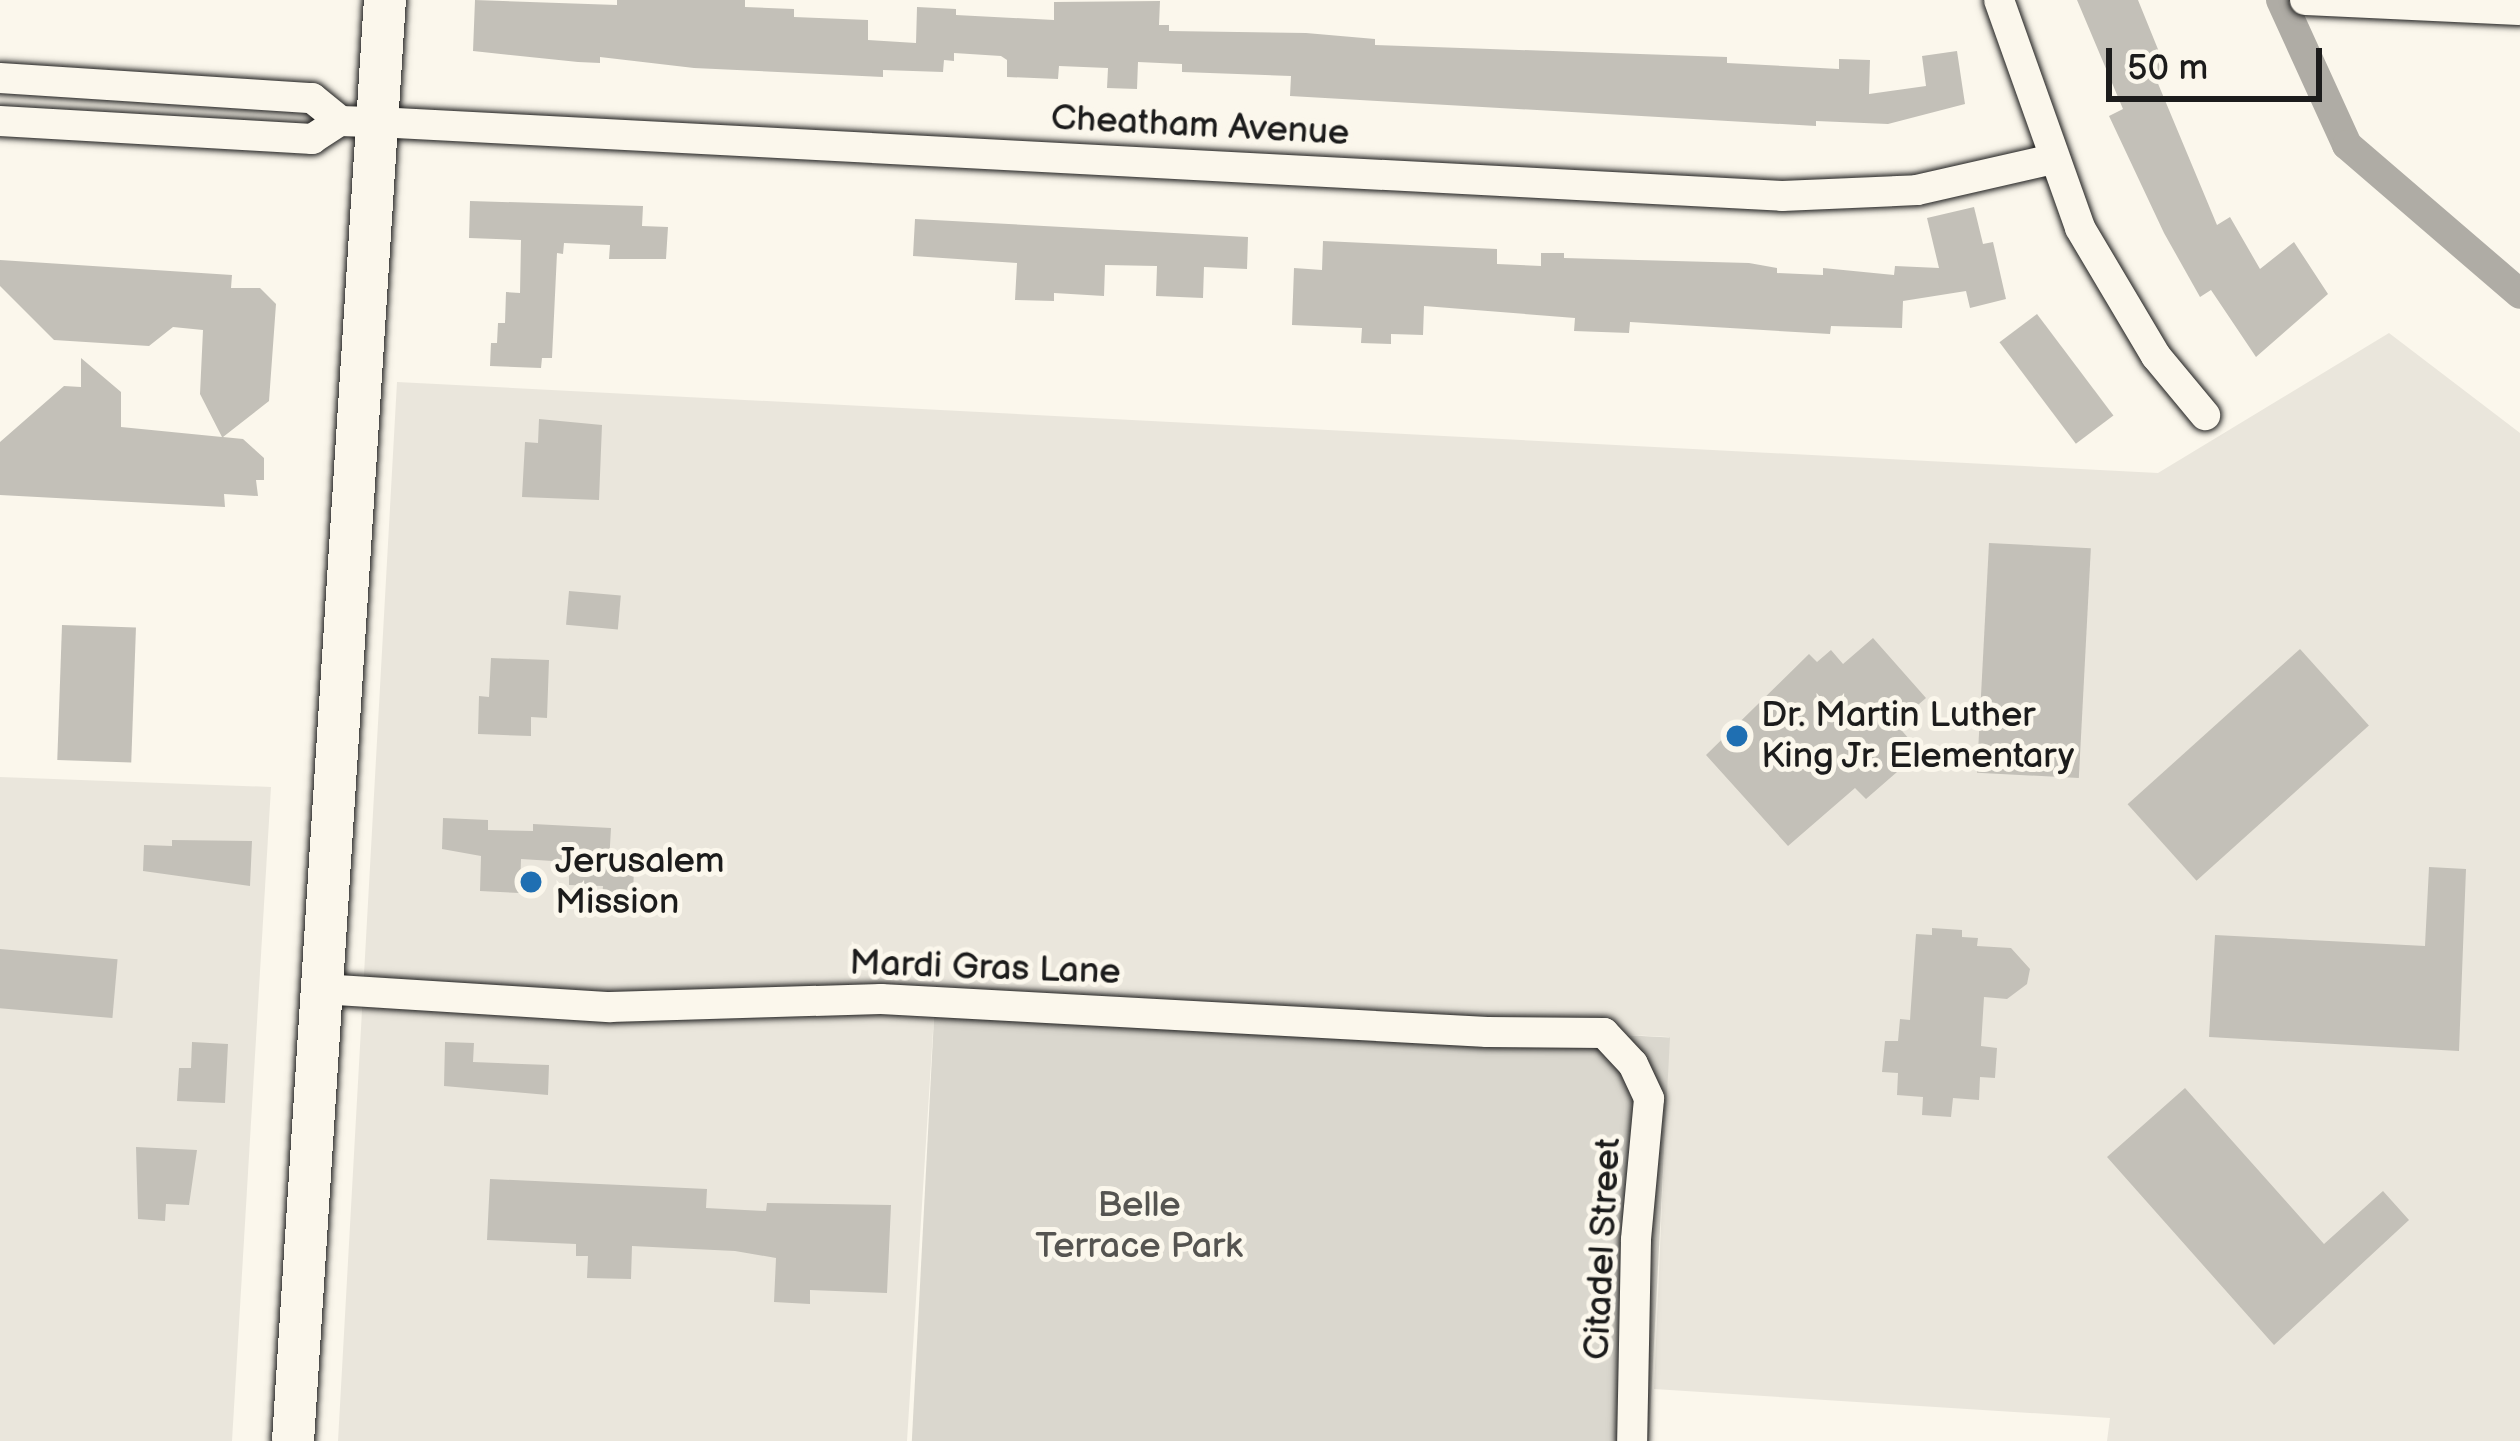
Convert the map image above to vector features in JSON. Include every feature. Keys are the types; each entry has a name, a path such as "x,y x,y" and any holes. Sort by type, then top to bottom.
{"street":[{"path":"293,1441 321,989 358,121 385,0"},
{"path":"2000,0 2053,159 2115,294 2205,415"},
{"path":"2305,0 2520,10"},
{"name":"Cheatham Avenue","path":"0,78 312,98 358,121 1782,196 1917,190 2053,159"},
{"name":"Cheatham Avenue","path":"0,121 312,139 358,121"},
{"name":"Mardi Gras Lane","path":"321,989 610,1007 881,999 1487,1032 1604,1033 1633,1064"},
{"name":"Citadel Street","path":"1632,1441 1636,1240 1649,1099 1633,1064"}],"shaded area":[{"name":"Dr. Martin Luther King Jr. Elementary","path":"2389,333 2520,433 2520,1441 2107,1441 2110,1418 1654,1389 1669,1037 935,1000 907,1441 338,1441 397,382 2158,473"},
{"path":"0,777 271,787 232,1441 0,1441"}],"green space":[{"name":"Belle Terrace Park","path":"935,999 1670,1038 1649,1441 912,1441"}],"building":[{"path":"475,0 617,5 617,0 745,0 745,7 794,9 794,17 868,20 868,40 916,43 917,7 956,9 956,15 1054,20 1054,2 1160,1 1159,25 1169,25 1169,31 1306,33 1375,39 1375,45 1727,57 1727,63 1839,69 1839,59 1870,60 1869,94 1926,86 1922,56 1957,51 1965,104 1888,124 1816,121 1816,126 1290,96 1291,76 1182,72 1182,64 1138,62 1137,89 1107,88 1108,68 1059,66 1058,79 1007,77 1007,60 1001,56 954,53 954,61 944,60 943,72 883,70 883,77 694,68 600,57 600,63 578,62 473,51"},
{"path":"2077,0 2138,0 2166,69 2154,74 2217,225 2230,217 2260,269 2294,242 2328,294 2256,357 2211,290 2200,297 2164,233 2109,116 2123,109"},
{"path":"470,201 643,206 642,226 668,227 666,259 609,259 610,245 564,243 563,254 557,253 552,358 542,358 541,368 490,366 491,343 497,343 498,323 505,323 506,292 520,293 521,240 469,238"},
{"path":"1974,207 1983,244 1993,242 2006,299 1970,308 1966,291 1903,301 1902,328 1831,326 1830,334 1630,322 1629,333 1574,331 1575,318 1424,306 1423,335 1391,334 1391,344 1361,343 1362,328 1292,325 1294,268 1322,270 1323,241 1497,249 1497,264 1541,266 1541,253 1564,253 1564,258 1749,263 1777,268 1777,273 1823,275 1823,268 1894,275 1895,266 1939,268 1927,218"},
{"path":"915,219 1248,237 1247,269 1204,267 1203,298 1156,296 1157,266 1105,265 1104,296 1054,293 1054,301 1015,300 1017,263 913,256"},
{"path":"0,260 232,275 231,288 260,288 276,304 269,401 223,437 243,439 264,458 264,480 256,480 258,496 224,494 225,507 0,495 0,442 64,386 81,387 81,358 121,392 121,427 222,437 200,394 203,330 173,327 149,346 54,340 0,286"},
{"path":"2037,314 2113,415 2076,444 1999,342"},
{"path":"539,419 602,425 599,500 522,497 525,442 538,443"},
{"path":"1989,543 2091,548 2079,778 1977,773"},
{"path":"569,591 621,596 618,629 566,625"},
{"path":"62,625 136,628 131,763 57,760"},
{"path":"1873,638 1926,698 1896,724 1910,740 1887,761 1897,772 1866,799 1855,788 1788,846 1706,755 1809,654 1817,662 1831,650 1843,664"},
{"path":"2300,649 2369,726 2197,881 2128,804"},
{"path":"491,658 549,660 547,718 531,717 531,736 478,734 479,696 489,697"},
{"path":"443,818 488,820 488,830 533,831 533,824 611,828 609,863 634,864 633,900 602,898 603,886 569,885 569,862 521,859 520,893 480,891 481,856 442,849"},
{"path":"172,840 252,841 250,886 143,871 144,845 172,846"},
{"path":"2429,867 2466,869 2459,1051 2209,1037 2215,935 2425,946"},
{"path":"1932,928 1962,930 1962,937 1978,938 1977,946 2011,948 2030,969 2027,984 2007,999 1984,997 1981,1046 1997,1048 1995,1078 1980,1077 1979,1100 1953,1098 1951,1117 1922,1115 1923,1097 1897,1095 1898,1073 1882,1072 1885,1041 1898,1041 1900,1019 1910,1020 1916,934 1932,935"},
{"path":"0,949 118,959 112,1018 0,1008"},
{"path":"192,1042 228,1044 225,1103 177,1101 179,1068 191,1068"},
{"path":"445,1042 474,1043 473,1062 549,1065 548,1095 444,1086"},
{"path":"2185,1088 2324,1244 2383,1191 2409,1220 2274,1345 2107,1157"},
{"path":"136,1147 197,1150 189,1205 166,1204 165,1221 138,1219"},
{"path":"490,1179 707,1189 706,1208 766,1211 767,1203 891,1205 887,1293 810,1290 810,1304 774,1302 776,1258 735,1251 632,1246 631,1279 587,1278 588,1256 576,1256 576,1244 487,1240"}],"waterway":[{"path":"2281,0 2347,145 2520,294"}],"place":[{"name":"Dr. Martin Luther King Jr. Elementary","path":"1737,736"},
{"name":"Jerusalem Mission","path":"531,882"}]}
